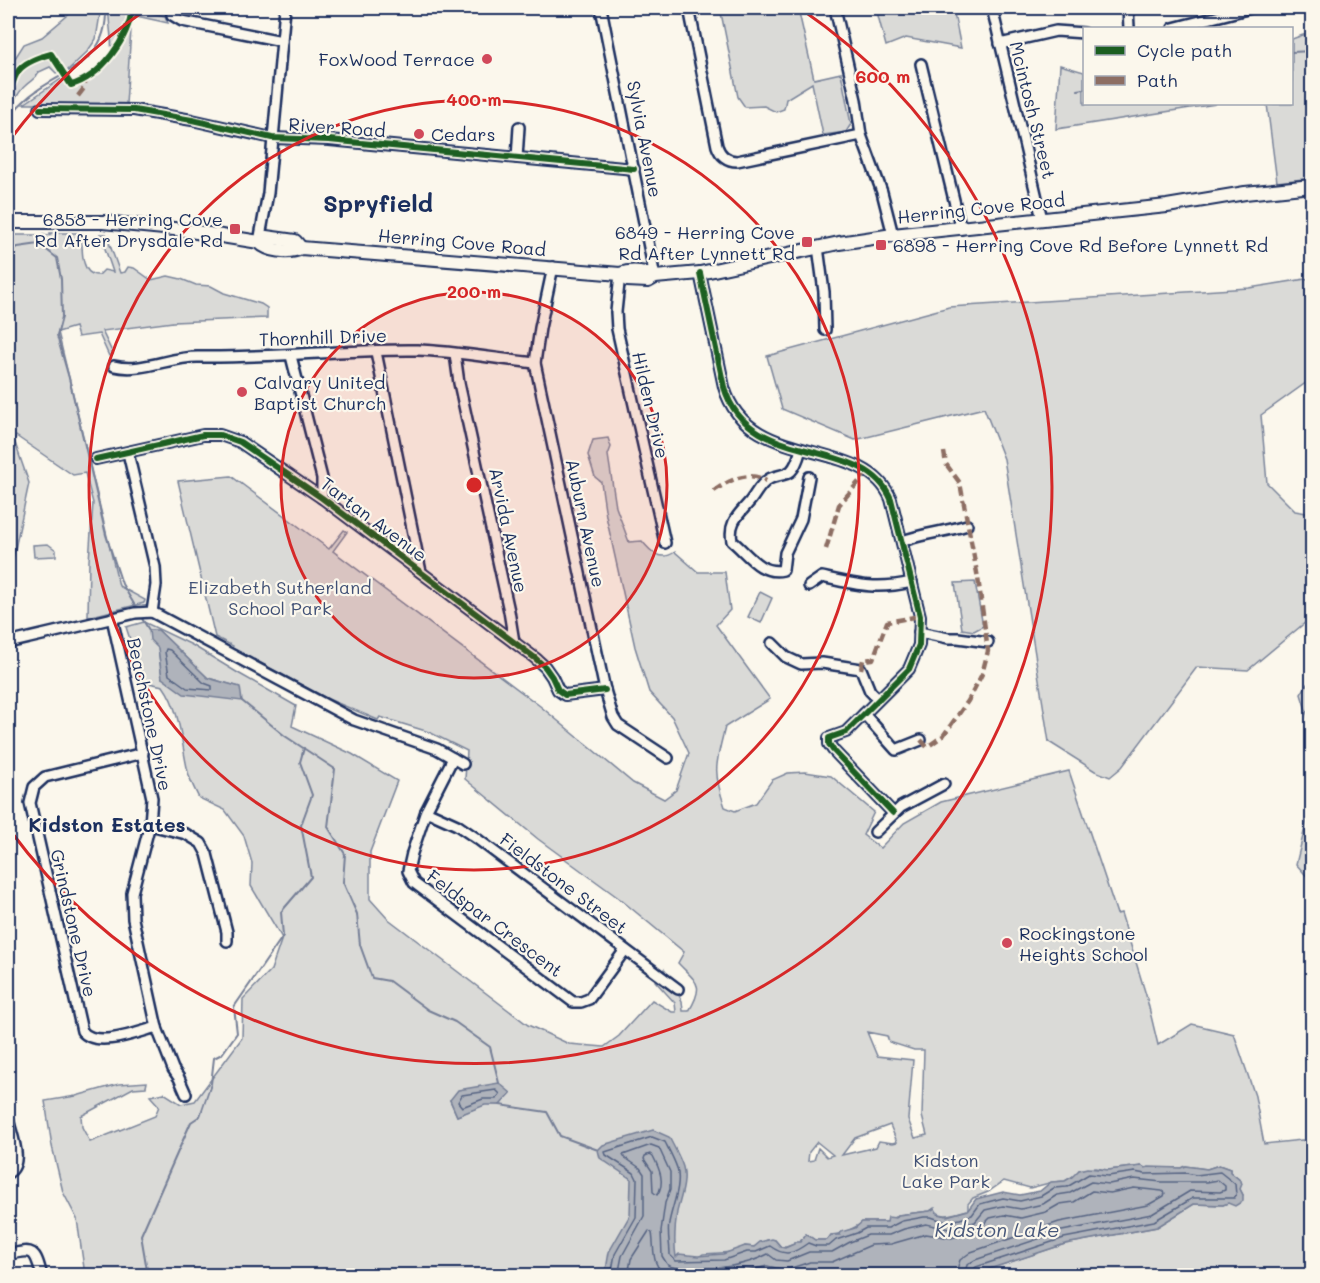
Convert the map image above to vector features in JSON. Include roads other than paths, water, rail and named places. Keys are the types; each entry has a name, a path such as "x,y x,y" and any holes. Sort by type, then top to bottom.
{"main road":[{"name":"Herring Cove Road","path":"8,222 103,222 184,230 259,242 266,237 295,241 301,248 554,267 620,274 627,280 648,281 655,277 700,273 818,247 893,235 1167,206 1245,193 1312,186"}],"street":[{"path":"171,8 172,15 178,19 282,41"},
{"path":"259,242 268,193 285,8"},
{"name":"Sylvia Avenue","path":"601,8 655,277"},
{"path":"689,8 717,146 729,160 737,161 861,135"},
{"path":"835,8 856,100 861,135 882,192 893,235"},
{"name":"Mcintosh Street","path":"992,8 1042,219"},
{"path":"1128,8 1129,27"},
{"path":"1177,27 1251,8"},
{"path":"1000,44 1056,32 1083,33"},
{"path":"921,64 961,229"},
{"name":"River Road","path":"40,109 134,110 200,121 272,138 329,140 634,169"},
{"path":"517,158 519,127"},
{"path":"818,247 824,292 825,330"},
{"name":"Auburn Avenue","path":"554,267 540,328 535,363 605,690 613,717 618,725 668,758"},
{"path":"700,273 724,387 732,407 742,420 754,430 801,449 868,471 878,478 891,499 920,616 919,645 909,669 846,732 829,738 829,744 832,750 892,813"},
{"name":"Hilden Drive","path":"620,274 616,312 617,329 665,543"},
{"name":"Thornhill Drive","path":"114,366 126,369 194,357 291,356 419,350 535,363"},
{"path":"376,352 421,572"},
{"name":"Arvida Avenue","path":"455,354 459,383 514,642"},
{"path":"291,356 322,478 322,498"},
{"name":"Tartan Avenue","path":"96,459 203,435 226,436 240,442 322,498 514,642 545,667 563,694 568,696 605,690"},
{"path":"801,449 793,468 788,473 771,478 761,485 737,514 731,528 732,541 769,572 783,570 785,553 801,519 809,477"},
{"path":"128,453 155,567 156,585 152,612"},
{"path":"903,541 924,534 955,530 967,525"},
{"path":"808,586 822,578 867,587 912,582"},
{"path":"8,643 135,612 152,612 354,720 437,749 463,764"},
{"name":"Beachstone Drive","path":"112,618 152,798 150,825 134,884 132,910 135,935 157,1027 173,1069 180,1078 186,1094"},
{"path":"919,632 988,642"},
{"path":"772,643 786,657 801,664 822,663 861,669 870,691 878,699"},
{"path":"864,714 896,750 921,740"},
{"name":"Grindstone Drive","path":"143,753 45,777 34,787 30,803 82,1031 90,1038 100,1040 157,1027"},
{"name":"Feldspar Crescent","path":"453,758 426,811 408,866 412,880 569,1000 579,1002 589,999 626,950"},
{"path":"875,832 892,813 914,798 945,784"},
{"name":"Fieldstone Street","path":"426,811 457,825 476,838 678,988"},
{"path":"150,825 192,836 205,848 227,940"},
{"path":"8,1118 17,1161 8,1173"},
{"path":"8,1255 23,1251 31,1252 36,1256 42,1275"}],"water":[{"path":"149,630 158,630 208,678 240,687 242,701 184,694 162,678 158,648 150,640"},
{"path":"499,1083 511,1093 500,1105 485,1105 457,1116 450,1100 458,1090"},
{"name":"Kidston Lake","path":"653,1130 669,1137 683,1167 684,1184 676,1223 676,1257 679,1254 698,1256 723,1254 745,1246 754,1247 760,1242 772,1239 785,1248 794,1242 800,1242 806,1234 815,1240 827,1240 831,1235 840,1235 841,1232 855,1228 862,1222 887,1222 888,1217 896,1218 898,1215 930,1211 935,1208 937,1214 947,1216 968,1210 976,1199 1003,1192 1020,1195 1040,1191 1051,1182 1065,1181 1079,1170 1087,1168 1108,1170 1142,1166 1145,1168 1181,1168 1185,1166 1207,1169 1219,1165 1230,1169 1230,1172 1241,1181 1243,1201 1235,1206 1228,1203 1223,1205 1194,1204 1157,1227 1065,1244 975,1275 771,1276 763,1273 745,1276 605,1275 609,1252 630,1215 631,1179 600,1158 598,1150 603,1145"}],"waterway":[{"path":"8,121 18,107 35,92 89,56 98,44 104,28 106,8"},
{"path":"1293,52 1312,51"},
{"path":"1078,90 1083,89"},
{"path":"8,252 18,247 39,244 57,258 61,279 62,317 57,336 106,535 122,584 137,609"},
{"path":"141,617 149,630"},
{"path":"242,701 285,736 335,769 328,827 345,854 343,882 357,914 360,945 372,978 389,981 428,1010 455,1022 490,1047 499,1083"},
{"path":"148,1276 141,1235 191,1122 200,1116 211,1084 214,1058 222,1054 237,1033 234,1007 283,936 281,912 311,877 301,825 312,795 300,762 304,748"},
{"path":"500,1105 547,1112 560,1136 598,1150"}],"place":[{"name":"FoxWood Terrace","path":"487,59"},
{"name":"Cedars","path":"419,134"},
{"name":"6858 - Herring Cove Rd After Drysdale Rd","path":"235,229"},
{"name":"6849 - Herring Cove Rd After Lynnett Rd","path":"807,242"},
{"name":"6898 - Herring Cove Rd Before Lynnett Rd","path":"881,245"},
{"name":"Calvary United Baptist Church","path":"242,392"},
{"name":"Rockingstone Heights School","path":"1007,943"}],"district":[{"name":"Spryfield","path":"378,202"},
{"name":"Kidston Estates","path":"107,824"}],"park label":[{"name":"Elizabeth Sutherland School Park","path":"280,597"},
{"name":"Kidston Lake Park","path":"946,1170"}]}
